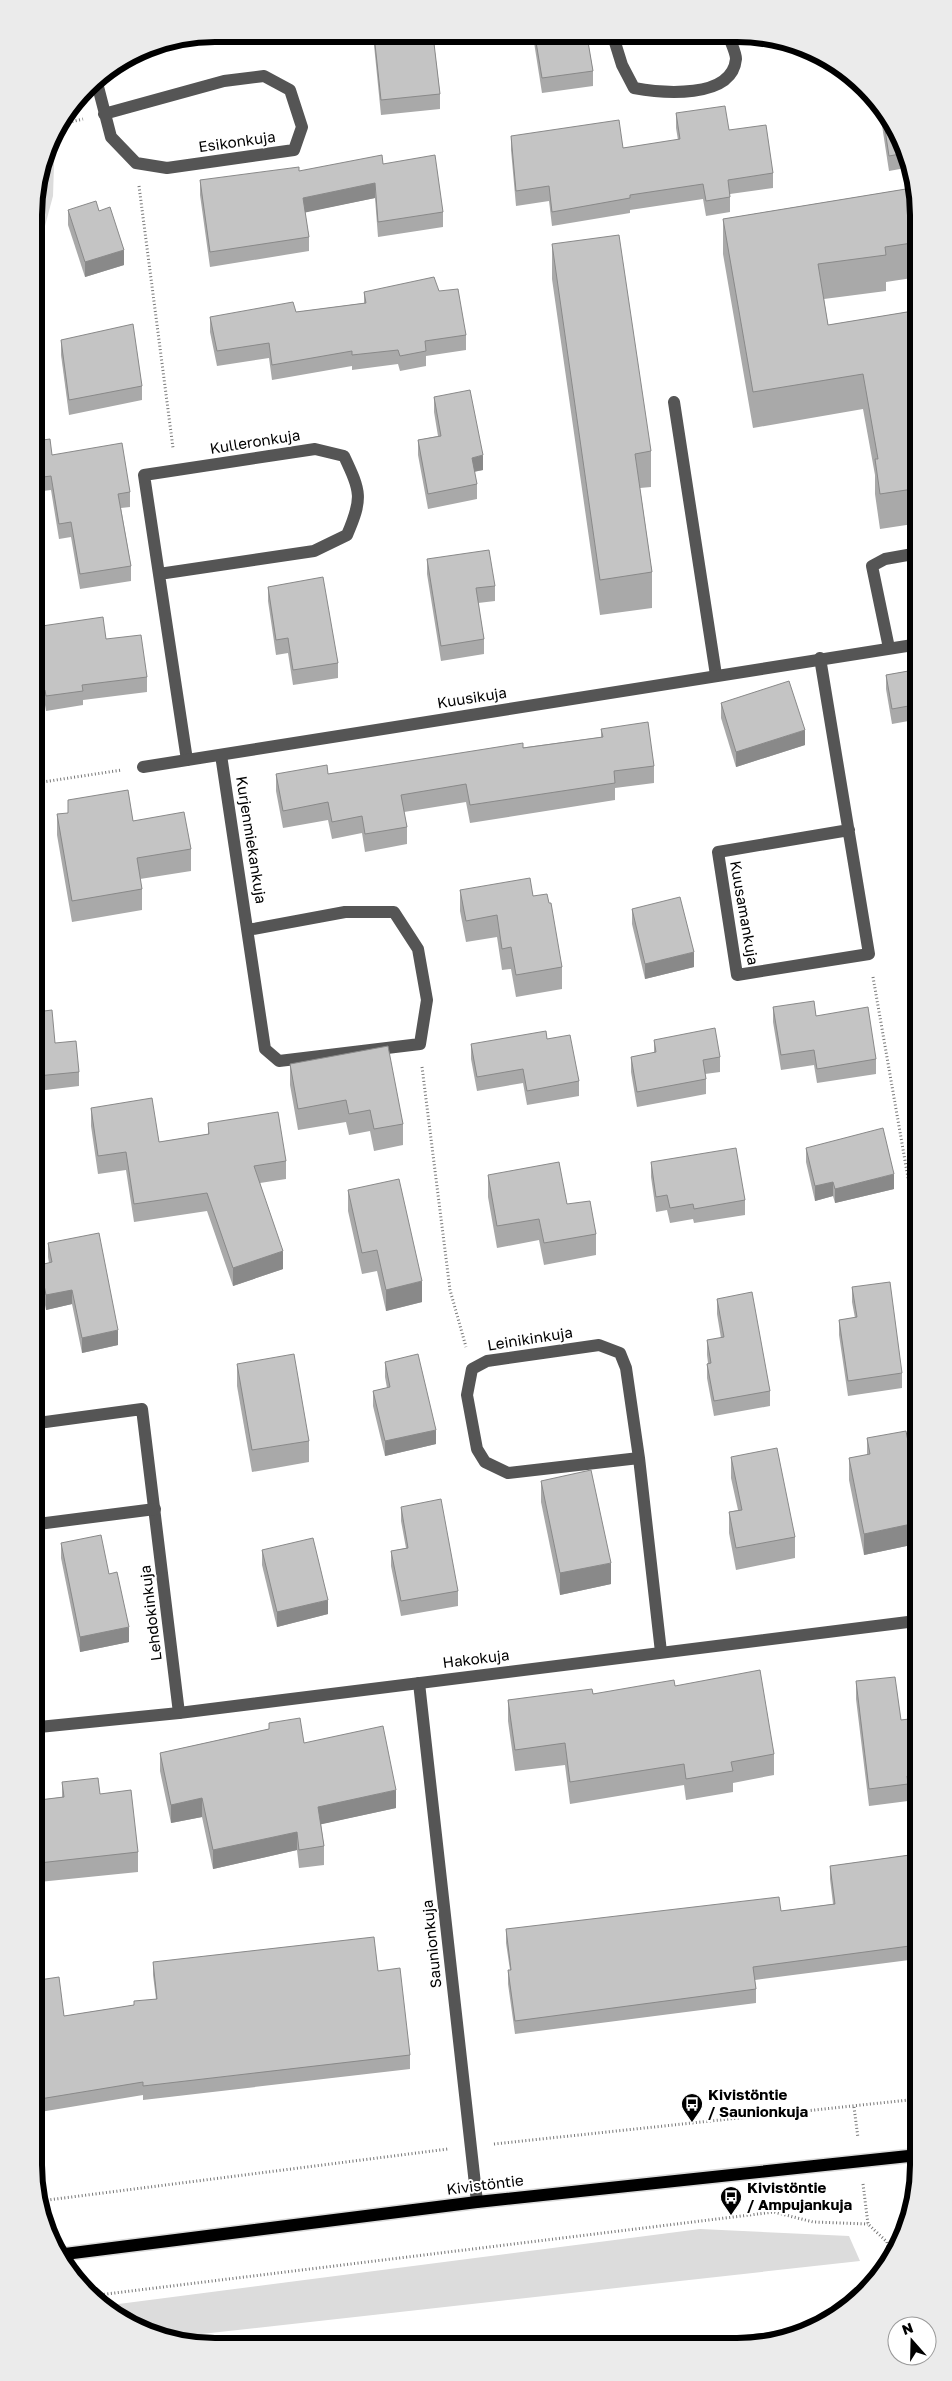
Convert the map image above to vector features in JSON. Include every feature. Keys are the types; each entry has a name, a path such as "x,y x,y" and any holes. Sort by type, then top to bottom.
{"main road":[{"name":"Kivistöntie","path":"67,2253 477,2202 909,2156"}],"street":[{"path":"615,42 622,65 634,88 656,92 679,92 711,87 729,77 736,59 731,42"},
{"name":"Esikonkuja","path":"104,114 224,80 264,76 290,90 302,127 294,150 167,168 136,163"},
{"path":"98,88 111,137 136,163"},
{"path":"674,402 716,676"},
{"name":"Kulleronkuja","path":"160,574 314,551 347,535 358,508 356,482 344,456 315,449 144,475 187,760"},
{"path":"889,648 872,566 885,559 910,555"},
{"name":"Kuusikuja","path":"142,767 820,658 910,646"},
{"path":"820,658 869,954"},
{"name":"Kurjenmiekankuja","path":"221,755 265,1050 279,1061 420,1044"},
{"name":"Kuusamankuja","path":"849,830 718,852 737,975 869,954"},
{"path":"248,930 345,912 394,912 418,949 427,1000 420,1044"},
{"name":"Leinikinkuja","path":"639,1458 508,1473 485,1462 477,1449 467,1395 472,1369 487,1360 599,1345 620,1353 626,1368 639,1458 662,1652"},
{"name":"Lehdokinkuja","path":"42,1422 142,1410 179,1713"},
{"path":"42,1523 155,1509"},
{"name":"Hakokuja","path":"42,1727 179,1713 909,1621"},
{"name":"Saunionkuja","path":"419,1683 477,2202"}],"path":[{"path":"136,163 176,470"},
{"path":"43,782 142,767"},
{"path":"869,954 910,1186"},
{"path":"420,1044 450,1290 472,1369"},
{"path":"101,2295 774,2212 813,2222 868,2224"}],"shaded area":[{"path":"54,154 53,196 43,233 43,205 46,182"},
{"path":"700,2229 849,2236 860,2261 187,2336 139,2321 113,2305"}],"building":[{"path":"375,42 434,42 440,94 381,100"},
{"path":"536,42 588,42 593,71 542,78"},
{"path":"725,106 729,130 766,125 773,173 728,180 730,197 706,201 703,184 630,195 630,198 552,212 549,186 516,191 511,136 619,120 623,148 680,139 676,113"},
{"path":"885,127 898,154 889,156"},
{"path":"382,155 383,164 435,155 443,212 378,222 375,183 303,198 309,237 210,252 200,180 299,167 299,171"},
{"path":"907,189 910,243 885,247 886,255 818,264 828,325 910,312 910,489 880,494 875,459 878,459 863,374 753,392 723,219"},
{"path":"96,201 99,211 110,207 124,250 85,262 68,210"},
{"path":"619,235 651,451 635,454 652,572 600,580 552,244"},
{"path":"434,277 439,291 458,289 466,335 425,341 426,351 400,356 398,350 352,355 352,351 272,365 269,343 217,351 210,317 293,302 296,312 366,303 364,292"},
{"path":"133,324 142,386 69,400 61,340"},
{"path":"470,390 483,455 472,458 477,484 428,494 418,440 441,436 434,397"},
{"path":"50,439 52,455 122,443 130,492 118,494 131,566 80,574 71,522 59,524 51,476 43,477 43,440"},
{"path":"489,550 495,586 476,588 484,639 441,646 427,559"},
{"path":"323,577 338,663 293,670 288,638 276,640 268,587"},
{"path":"103,617 106,639 141,635 147,677 82,685 83,691 46,696 45,690 43,690 43,626"},
{"path":"910,671 910,706 892,709 886,675"},
{"path":"789,681 805,730 736,752 721,703"},
{"path":"648,722 654,766 614,771 615,783 470,805 466,784 401,795 407,827 365,834 362,816 332,822 328,802 283,811 276,774 327,765 328,774 523,743 523,748 603,737 601,729"},
{"path":"128,790 133,821 184,812 191,849 137,858 142,889 72,901 57,814 68,813 68,800"},
{"path":"530,878 533,896 547,894 549,903 551,903 562,967 516,975 511,947 502,949 497,915 466,921 460,890"},
{"path":"680,897 694,952 645,964 632,909"},
{"path":"814,1001 816,1016 868,1007 876,1059 817,1069 814,1050 781,1055 773,1007"},
{"path":"52,1010 55,1043 76,1041 79,1072 43,1075 43,1011"},
{"path":"715,1028 720,1057 703,1060 706,1079 637,1092 631,1057 656,1052 654,1040"},
{"path":"546,1031 547,1039 570,1035 579,1081 527,1091 523,1069 477,1077 471,1044"},
{"path":"388,1046 403,1124 374,1129 370,1110 349,1114 346,1100 298,1109 290,1064"},
{"path":"152,1098 159,1142 209,1134 208,1123 278,1112 286,1161 254,1166 283,1251 233,1268 207,1193 134,1204 126,1152 98,1156 91,1108"},
{"path":"883,1128 894,1174 835,1189 833,1182 815,1186 806,1148"},
{"path":"736,1148 745,1200 694,1209 693,1204 670,1208 667,1195 656,1197 651,1162"},
{"path":"559,1162 567,1204 590,1201 596,1234 544,1243 539,1219 497,1226 488,1175"},
{"path":"399,1179 422,1281 386,1290 377,1250 362,1253 348,1190"},
{"path":"99,1233 118,1330 82,1338 72,1290 46,1295 42,1264 52,1262 48,1243"},
{"path":"890,1282 902,1373 848,1381 839,1320 857,1317 852,1287"},
{"path":"752,1292 770,1391 714,1401 707,1364 711,1363 707,1340 724,1337 717,1299"},
{"path":"294,1354 309,1441 252,1450 237,1364"},
{"path":"418,1354 436,1430 385,1441 373,1391 390,1387 385,1362"},
{"path":"906,1431 909,1448 909,1524 864,1534 849,1458 870,1454 867,1438"},
{"path":"777,1448 795,1537 736,1548 729,1512 742,1510 731,1457"},
{"path":"591,1470 611,1563 560,1573 541,1481"},
{"path":"441,1499 458,1591 401,1601 391,1551 408,1548 401,1507"},
{"path":"101,1535 109,1574 117,1572 129,1627 80,1637 61,1543"},
{"path":"313,1538 328,1600 277,1612 262,1550"},
{"path":"760,1670 774,1754 731,1762 733,1771 686,1779 684,1764 570,1782 565,1743 515,1750 508,1700 592,1689 593,1694 674,1680 675,1686"},
{"path":"895,1677 901,1720 909,1719 908,1784 869,1789 856,1681"},
{"path":"300,1718 304,1743 383,1726 396,1790 318,1807 324,1846 299,1850 297,1832 213,1850 202,1798 171,1805 160,1753 269,1729 269,1723"},
{"path":"98,1778 100,1794 131,1790 138,1852 42,1863 42,1800 64,1797 62,1782"},
{"path":"909,1855 909,1946 753,1967 756,1989 515,2021 508,1970 511,1970 506,1929 779,1897 781,1911 835,1904 830,1866"},
{"path":"374,1937 378,1971 400,1968 410,2055 143,2086 143,2082 42,2099 42,1980 59,1977 64,2016 134,2005 134,2001 157,1999 153,1962"},
{"path":"774,2332 775,2334 759,2337 724,2338"}],"place":[{"name":"Kivistöntie / Saunionkuja","path":"692,2123"},
{"name":"Kivistöntie / Ampujankuja","path":"731,2216"}]}
